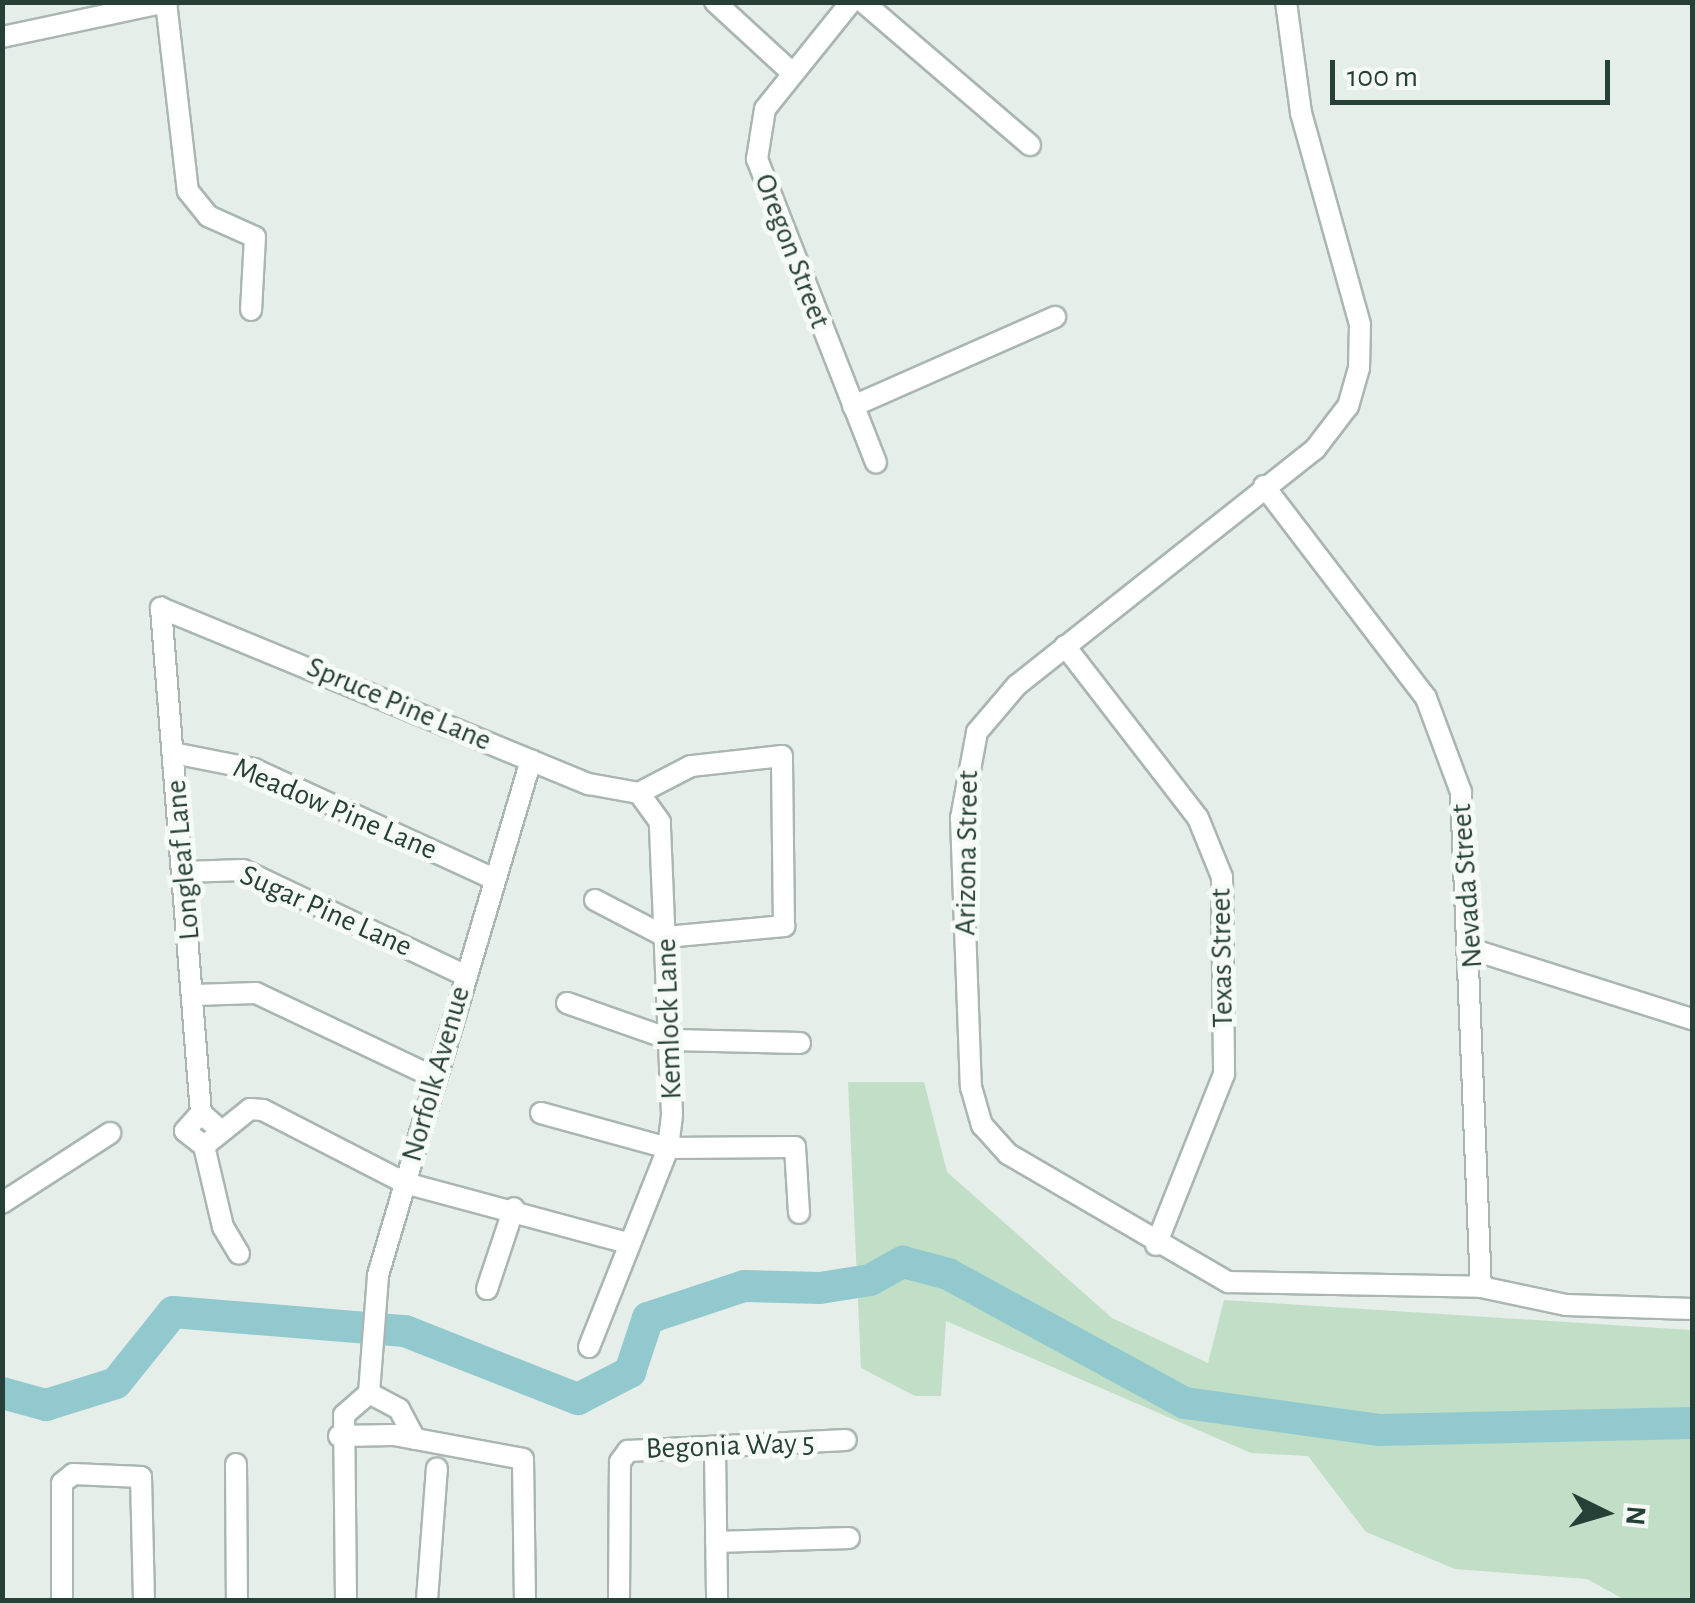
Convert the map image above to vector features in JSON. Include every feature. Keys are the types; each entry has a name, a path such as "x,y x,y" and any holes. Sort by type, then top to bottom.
{"street":[{"path":"715,2 790,70"},
{"name":"Oregon Street","path":"851,2 790,70 764,108 757,160 876,462"},
{"path":"863,2 1030,145"},
{"name":"Arizona Street","path":"1286,2 1301,113 1360,325 1359,368 1348,406 1315,449 1065,646 977,732 963,773 971,1087 982,1125 1008,1154 1156,1245 1228,1282 1481,1286 1566,1305 1692,1309"},
{"path":"2,37 166,3 188,191 195,207 255,237 252,310"},
{"path":"853,406 1054,317"},
{"name":"Nevada Street","path":"1264,486 1426,698 1461,792 1474,950 1481,1286"},
{"name":"Longleaf Lane","path":"161,608 195,995 200,1113 185,1131 204,1146"},
{"name":"Spruce Pine Lane","path":"161,608 530,760 639,793"},
{"name":"Texas Street","path":"1065,646 1198,818 1222,877 1224,1074 1156,1245"},
{"path":"596,900 666,938 784,926 785,767 768,752 692,766 639,793"},
{"name":"Meadow Pine Lane","path":"173,753 254,769 492,878"},
{"name":"Norfolk Avenue","path":"369,1389 374,1312 405,1183 492,878 530,760"},
{"name":"Kemlock Lane","path":"589,1347 627,1242 668,1148 672,1040 660,822 639,793"},
{"name":"Sugar Pine Lane","path":"184,872 243,870 464,974"},
{"path":"1474,950 1692,1018"},
{"path":"195,995 256,993 434,1076"},
{"path":"567,1003 672,1040 800,1043"},
{"path":"239,1254 204,1146 218,1128 264,1110 405,1183 514,1208 627,1242"},
{"path":"200,1113 218,1128"},
{"path":"541,1113 668,1148 795,1147 799,1213"},
{"path":"2,1203 110,1132"},
{"path":"487,1289 514,1208"},
{"path":"346,1600 339,1436 350,1405 369,1389 399,1409 415,1439"},
{"path":"339,1436 415,1439 523,1459 525,1600"},
{"name":"Begonia Way 5","path":"619,1600 620,1462 637,1447 715,1450 846,1440"},
{"path":"715,1450 717,1600"},
{"path":"236,1464 238,1600"},
{"path":"427,1600 437,1468"},
{"path":"62,1600 66,1476 141,1477 144,1600"},
{"path":"716,1542 850,1538"}],"green space":[{"path":"848,1082 924,1082 947,1172 1112,1318 1208,1363 1224,1300 1690,1330 1692,1600 1625,1600 1587,1579 1455,1569 1366,1532 1308,1456 1251,1453 946,1321 941,1396 915,1396 861,1368"}],"waterway":[{"path":"2,1393 46,1405 116,1383 173,1312 405,1331 578,1399 630,1372 648,1318 744,1286 820,1288 870,1280 903,1262 948,1274 1185,1403 1380,1430 1692,1423"}]}
